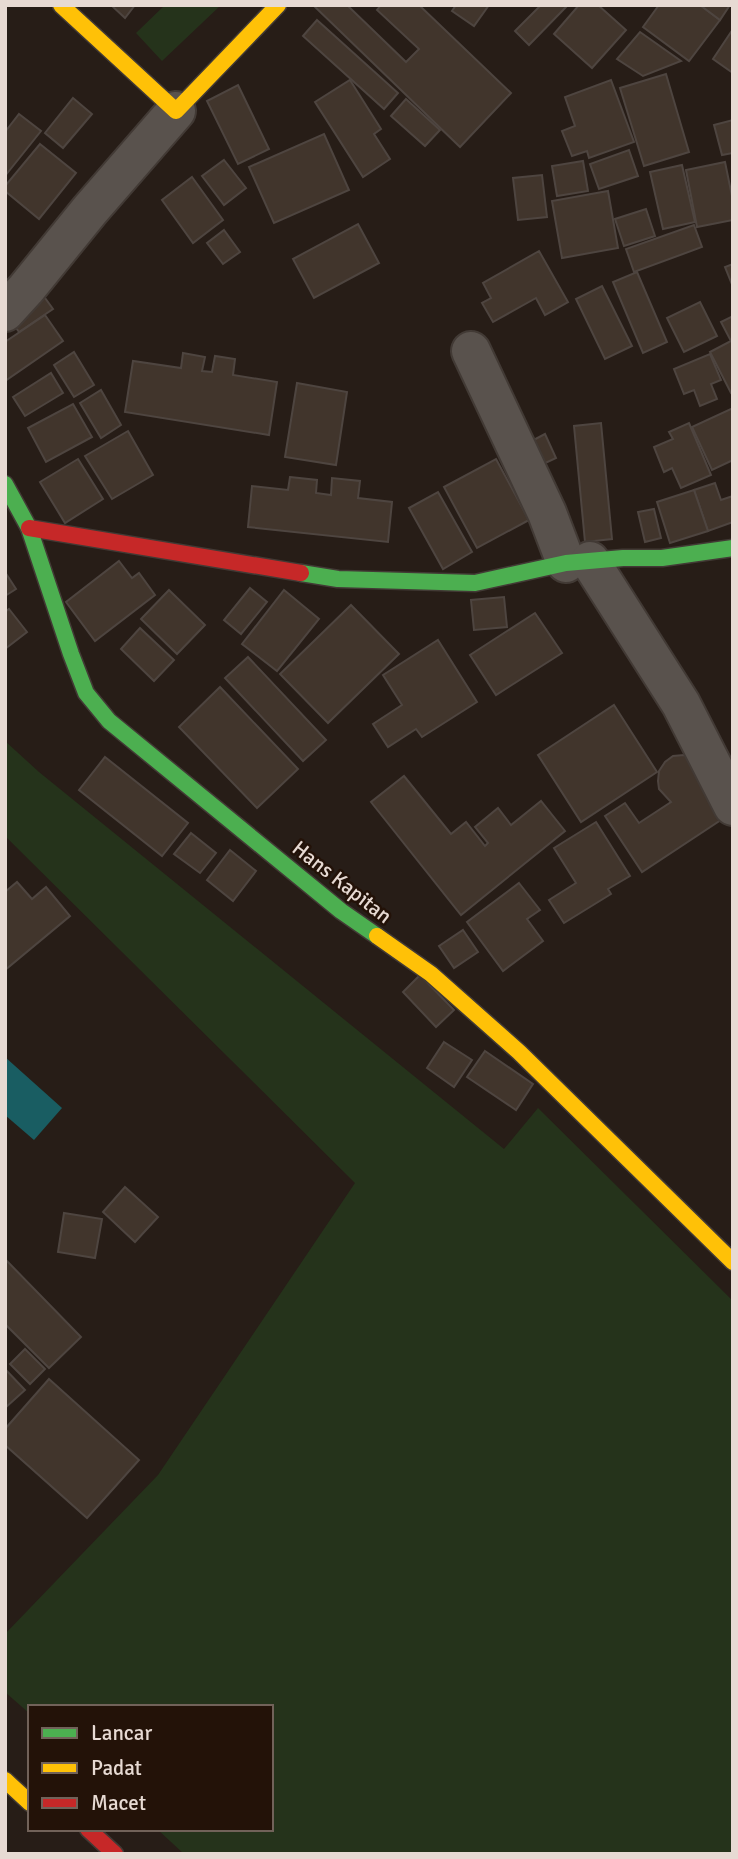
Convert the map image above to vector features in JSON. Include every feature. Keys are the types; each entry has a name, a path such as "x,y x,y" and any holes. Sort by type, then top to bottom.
{"street":[{"path":"61,5 176,111"},
{"path":"5,312 176,111 278,5"},
{"path":"471,351 547,513 578,562 681,704 733,806"},
{"name":"Hans Kapitan","path":"5,484 29,528 86,693 108,721 341,911 431,974 519,1052 733,1262"},
{"path":"29,528 338,579 475,583 578,562 662,558 733,548"},
{"path":"5,1780 28,1801"},
{"path":"90,1831 115,1854"}],"green space":[{"path":"165,5 221,5 162,61 136,33"},
{"path":"5,741 39,772 504,1149 538,1108 733,1301 733,1854 184,1854 159,1831 273,1831 273,1705 28,1705 28,1712 5,1692 5,1634 158,1475 355,1183 5,836"}],"water":[{"path":"5,1057 62,1108 34,1140 5,1115"}],"building":[{"path":"111,5 135,5 125,18"},
{"path":"313,5 347,5 406,62 419,49 377,10 381,5 419,5 511,93 460,147"},
{"path":"456,5 489,5 474,26 452,11"},
{"path":"541,5 568,5 529,45 515,31"},
{"path":"579,5 598,5 626,30 592,68 554,34"},
{"path":"659,5 700,5 720,20 689,61 643,27"},
{"path":"700,5 730,5 720,20"},
{"path":"317,20 398,93 384,109 303,36"},
{"path":"733,29 733,73 713,59"},
{"path":"640,32 681,61 643,76 617,59"},
{"path":"666,74 689,152 644,166 620,88"},
{"path":"350,80 381,129 374,134 390,159 363,177 315,102"},
{"path":"611,80 634,142 589,158 587,151 572,156 562,131 575,126 565,97"},
{"path":"238,85 269,149 238,164 207,101"},
{"path":"73,98 92,114 63,148 45,133"},
{"path":"406,99 440,130 425,146 391,116"},
{"path":"19,114 41,131 5,176 5,132"},
{"path":"733,120 733,153 722,155 714,125"},
{"path":"324,134 349,190 274,223 249,167"},
{"path":"40,144 76,173 39,219 5,191 5,186"},
{"path":"629,150 638,176 599,189 590,164"},
{"path":"224,160 246,188 224,205 202,176"},
{"path":"583,161 588,191 557,196 552,166"},
{"path":"725,162 733,201 733,220 697,227 686,170"},
{"path":"682,165 695,222 663,229 650,172"},
{"path":"542,175 547,217 518,220 513,178"},
{"path":"192,177 223,220 193,243 162,200"},
{"path":"608,191 618,248 562,258 552,201"},
{"path":"646,209 655,236 624,246 615,219"},
{"path":"358,224 379,263 314,298 293,259"},
{"path":"694,225 702,247 634,272 626,249"},
{"path":"224,230 240,252 223,264 207,243"},
{"path":"539,251 568,302 545,315 536,298 493,322 482,303 491,298 483,283"},
{"path":"733,264 733,287 725,267"},
{"path":"637,272 667,342 643,353 613,282"},
{"path":"602,286 632,346 605,359 576,299"},
{"path":"40,291 53,309 19,332 6,314"},
{"path":"700,302 717,336 684,352 667,318"},
{"path":"45,315 63,341 5,381 5,342"},
{"path":"733,316 731,393 710,352 731,341 721,322"},
{"path":"74,352 94,385 74,397 54,365"},
{"path":"183,353 205,357 202,371 212,372 215,356 235,359 233,375 277,382 269,435 125,412 133,361 181,368"},
{"path":"710,354 721,380 711,384 717,399 700,406 694,390 684,394 674,369"},
{"path":"51,373 63,393 25,416 13,397"},
{"path":"297,383 347,392 336,465 285,457"},
{"path":"101,390 121,425 101,438 80,403"},
{"path":"73,404 92,437 46,462 28,428"},
{"path":"733,408 733,460 712,470 692,427"},
{"path":"601,423 612,539 585,542 574,426"},
{"path":"689,423 711,475 681,488 672,468 664,472 654,447 673,439 669,432"},
{"path":"128,431 153,475 112,499 85,456"},
{"path":"545,434 556,458 537,467 526,444"},
{"path":"78,459 103,499 65,523 40,482"},
{"path":"496,459 529,520 477,548 444,487"},
{"path":"290,477 317,480 316,493 331,495 332,478 360,481 358,498 392,502 388,542 248,527 252,486 288,490"},
{"path":"715,483 721,500 733,496 733,522 708,531 694,490"},
{"path":"694,490 708,531 670,543 657,502"},
{"path":"438,492 472,552 443,569 409,508"},
{"path":"654,509 661,538 645,542 638,512"},
{"path":"119,561 132,578 139,573 155,595 95,641 66,602"},
{"path":"5,572 16,589 5,596"},
{"path":"250,588 267,602 241,634 224,620"},
{"path":"169,590 205,625 177,654 141,619"},
{"path":"284,590 319,619 277,671 242,644"},
{"path":"504,597 507,627 474,630 471,600"},
{"path":"351,605 399,654 328,723 280,674"},
{"path":"9,609 27,632 5,649 5,612"},
{"path":"535,613 562,653 496,695 470,655"},
{"path":"140,628 174,660 154,681 121,649"},
{"path":"438,640 477,702 422,737 416,729 388,747 373,724 402,705 383,675"},
{"path":"248,657 326,740 303,761 225,678"},
{"path":"220,687 298,769 257,808 179,727"},
{"path":"614,705 657,772 581,822 538,755"},
{"path":"673,756 693,757 730,814 642,872 605,816 625,803 639,823 671,802 659,789 659,771"},
{"path":"105,757 188,823 162,856 79,790"},
{"path":"404,776 451,834 466,822 485,846 488,843 475,827 498,808 511,825 541,801 565,831 461,915 371,802"},
{"path":"596,822 630,876 608,889 611,894 564,923 549,900 576,883 554,848"},
{"path":"191,833 216,853 200,873 174,854"},
{"path":"230,850 256,871 233,901 207,880"},
{"path":"17,882 32,899 46,887 70,916 5,970 5,892"},
{"path":"519,883 540,910 527,919 543,941 503,971 467,922"},
{"path":"463,930 478,952 454,968 439,946"},
{"path":"420,975 454,1010 436,1027 403,992"},
{"path":"444,1042 472,1060 454,1087 427,1068"},
{"path":"485,1051 533,1084 516,1110 467,1077"},
{"path":"125,1187 158,1217 135,1242 103,1212"},
{"path":"64,1213 102,1219 95,1258 58,1252"},
{"path":"5,1259 81,1337 49,1368 5,1324"},
{"path":"25,1349 45,1369 30,1384 10,1364"},
{"path":"5,1369 25,1390 5,1408"},
{"path":"49,1379 139,1460 87,1518 5,1445 5,1429"}],"traffic: fast":[{"path":"5,484 29,528 86,693 109,721 341,911 377,936"},
{"path":"301,573 338,579 475,583 566,563 662,558 733,548"}],"traffic: slow":[{"path":"61,5 176,111 278,5"},
{"path":"377,936 431,974 519,1052 733,1262"},
{"path":"5,1780 28,1801"}],"traffic: jam":[{"path":"29,528 301,573"},
{"path":"90,1831 115,1854"}]}
